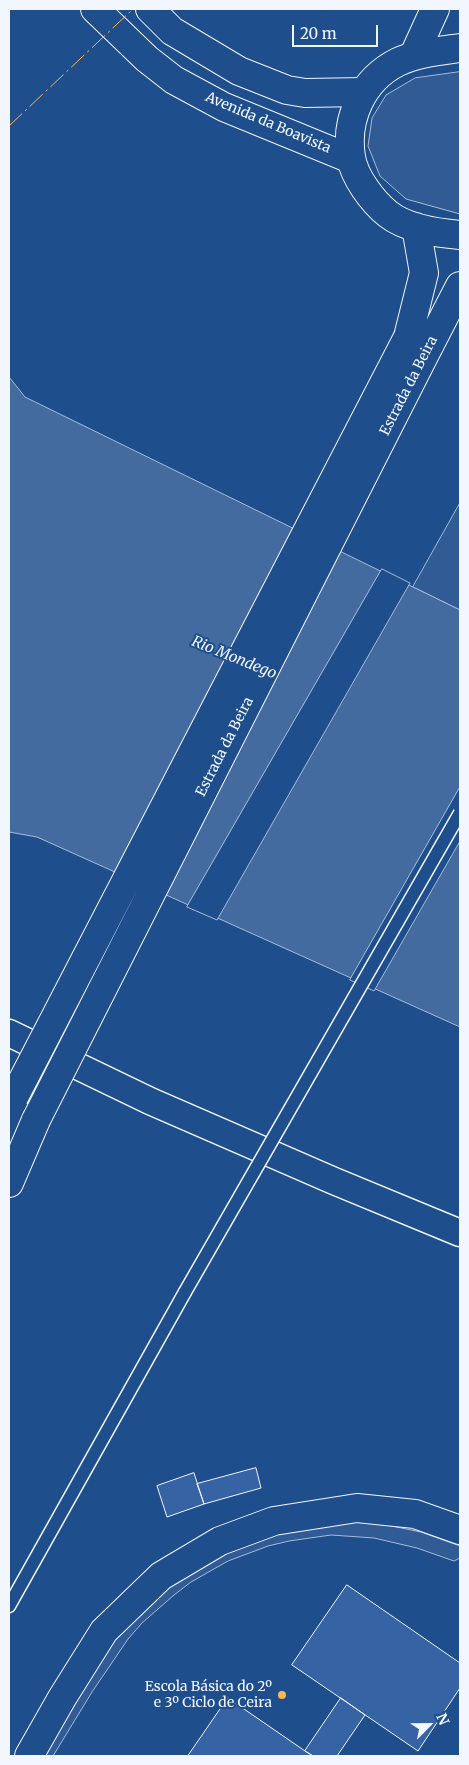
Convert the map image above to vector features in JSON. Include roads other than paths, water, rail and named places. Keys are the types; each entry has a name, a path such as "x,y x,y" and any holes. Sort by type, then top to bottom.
{"main road":[{"name":"Avenida da Boavista","path":"95,9 147,59 174,80 224,107 351,158"},
{"path":"150,9 172,31 239,71 287,90 305,93 363,92"},
{"path":"414,55 435,9"},
{"path":"460,48 414,55 396,63 377,76 363,92 350,124 351,158 360,180 373,199 389,214 416,228 460,235"},
{"name":"Estrada da Beira","path":"9,1183 36,1120 418,341 424,273 416,228"},
{"name":"Estrada da Beira","path":"12,1104 418,341 460,286"},
{"path":"30,1756 62,1698 104,1631 161,1576 220,1541 274,1521 357,1508 415,1514 460,1530"}],"street":[{"path":"9,1033 159,1105 460,1233"}],"lane":[{"path":"9,1606 185,1292 460,814"}],"water":[{"name":"Rio Mondego","path":"9,377 25,397 460,610 460,1027 37,837 9,832"}],"place":[{"name":"Escola Básica do 2º e 3º Ciclo de Ceira","path":"282,1695"}]}
